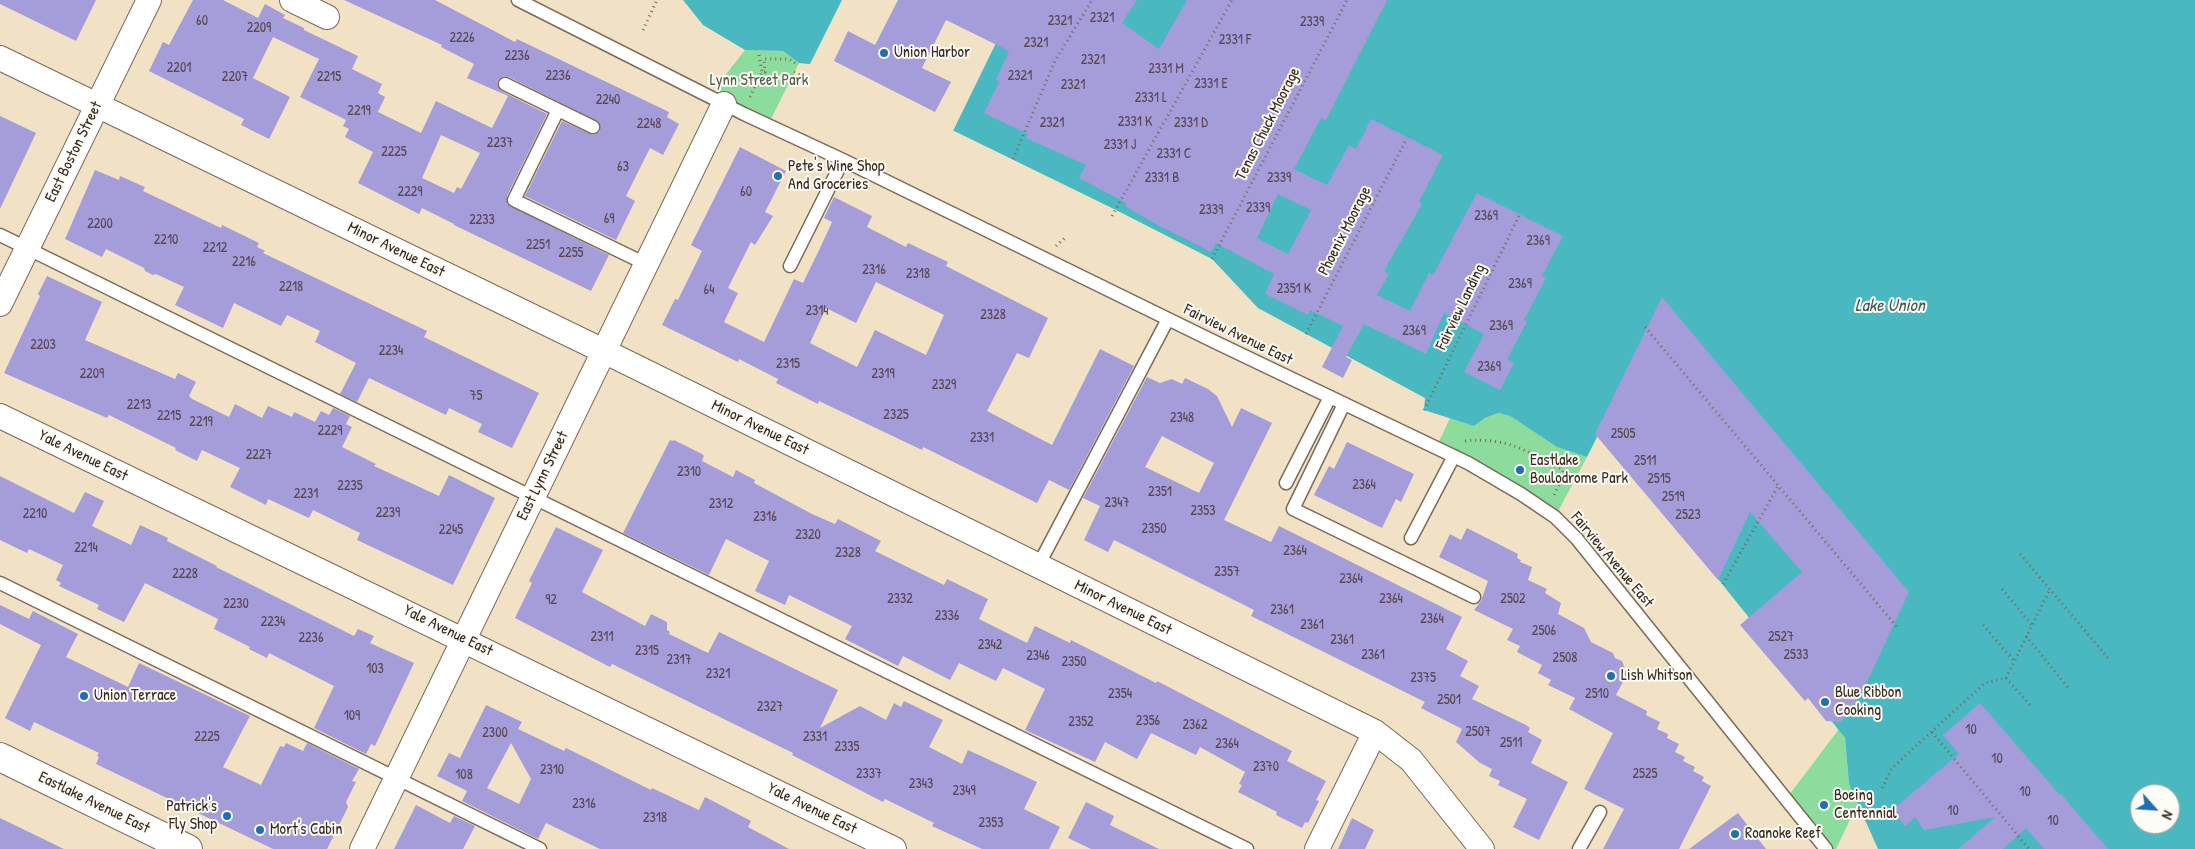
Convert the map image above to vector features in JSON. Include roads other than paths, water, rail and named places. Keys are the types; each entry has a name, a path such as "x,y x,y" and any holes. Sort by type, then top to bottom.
{"main road":[{"name":"Eastlake Avenue East","path":"0,757 188,849"}],"street":[{"name":"East Boston Street","path":"0,304 149,0"},
{"path":"292,0 327,17"},
{"name":"Minor Avenue East","path":"0,58 604,351 1375,732 1411,760 1482,849"},
{"name":"East Lynn Street","path":"362,849 646,264 733,108"},
{"name":"Yale Avenue East","path":"0,416 464,639 894,849"},
{"path":"1317,849 1375,732"}],"lane":[{"name":"Fairview Avenue East","path":"518,0 733,108 1454,456 1521,494 1555,517 1577,539 1826,849"},
{"path":"505,84 592,127"},
{"path":"558,110 514,200 646,264"},
{"path":"790,266 843,160"},
{"path":"0,235 1247,849"},
{"path":"1038,566 1168,319"},
{"path":"1286,483 1330,397"},
{"path":"1344,404 1293,509 1474,597"},
{"path":"1411,538 1454,456"},
{"path":"0,583 540,849"},
{"path":"1579,849 1600,812"}],"water":[{"name":"Lake Union","path":"683,0 2195,0 2195,849 1878,849 1849,784 1845,738 1600,431 1587,457 1557,447 1510,416 1499,413 1485,418 1474,426 1424,410 1425,398 1258,308 1212,259 819,65 799,63 783,51 745,50 703,25"}],"place":[{"name":"Union Harbor","path":"884,53"},
{"name":"Pete's Wine Shop And Groceries","path":"778,176"},
{"name":"Eastlake Boulodrome Park","path":"1520,470"},
{"name":"Lish Whitson","path":"1611,676"},
{"name":"Union Terrace","path":"84,696"},
{"name":"Blue Ribbon Cooking","path":"1825,702"},
{"name":"Boeing Centennial","path":"1824,805"},
{"name":"Patrick's Fly Shop","path":"227,816"},
{"name":"Mort's Cabin","path":"260,830"},
{"name":"Roanoke Reef","path":"1735,834"}],"park label":[{"name":"Lynn Street Park","path":"759,81"}]}
